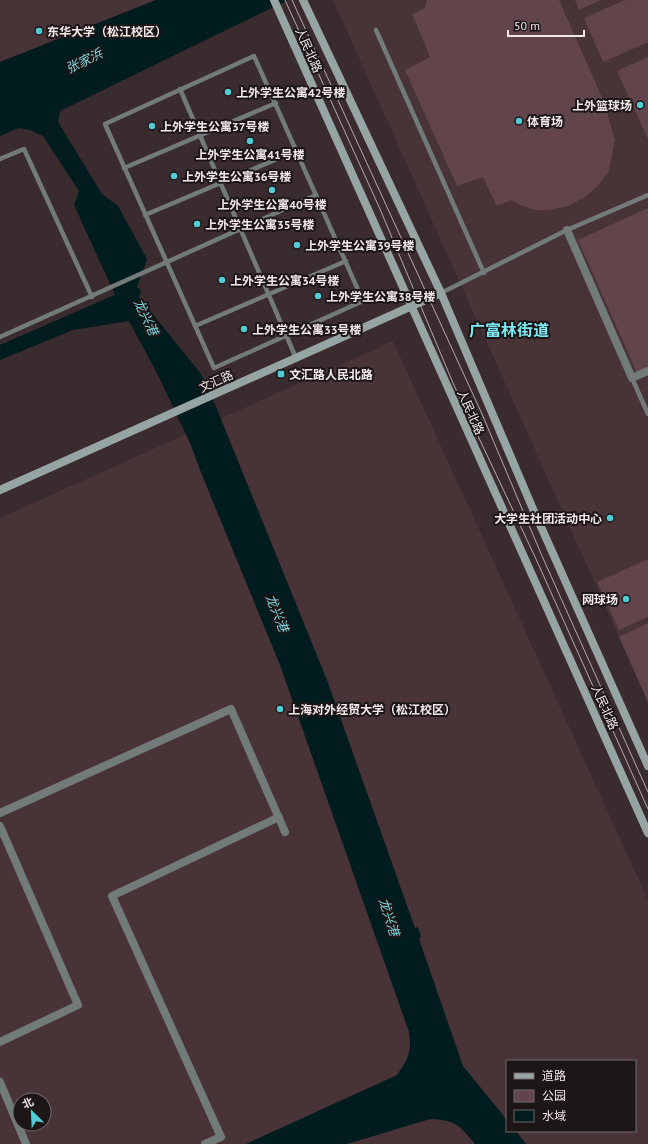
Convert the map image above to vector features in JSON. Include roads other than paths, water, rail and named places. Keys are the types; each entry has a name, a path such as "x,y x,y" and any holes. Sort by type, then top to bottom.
{"main road":[{"name":"人民北路","path":"274,0 648,833"},
{"name":"人民北路","path":"304,2 441,293 533,508 648,766"},
{"name":"文汇路","path":"0,490 441,293"}],"street":[{"path":"567,230 632,378 648,371"},
{"path":"0,812 231,709 285,832"},
{"path":"204,1144 221,1137 112,896 279,817"},
{"path":"0,826 78,1005 0,1042"},
{"path":"0,1082 26,1144"}],"lane":[{"path":"376,30 484,273"},
{"path":"254,56 276,103 363,301 286,334 214,368 104,124 254,56"},
{"path":"180,89 270,294 296,358"},
{"path":"124,168 276,103"},
{"path":"0,159 24,149 92,297"},
{"path":"146,215 296,151"},
{"path":"0,337 92,297 108,287 148,269 316,195"},
{"path":"441,293 484,273 567,230 648,195"},
{"path":"195,326 346,261"},
{"path":"632,378 648,414"}],"water":[{"path":"156,0 288,0 60,111 58,122 102,194 118,206 147,259 135,292 201,374 212,397 327,680 415,928 418,927 421,937 419,939 463,1066 506,1119 506,1132 517,1132 526,1144 475,1144 461,1128 451,1122 430,1119 347,1144 246,1144 397,1075 408,1055 410,1045 409,1032 280,665 190,443 159,377 129,321 73,330 0,360 0,352 117,299 74,205 79,191 43,136 30,130 19,128 0,136 0,62"}],"waterway":[{"path":"0,351 135,292"}],"tram line":[{"path":"285,0 380,209 453,383 536,559 648,809"},
{"path":"292,0 482,414 542,556 648,792"}],"place":[{"name":"东华大学（松江校区）","path":"39,31"},
{"name":"上外学生公寓42号楼","path":"228,92"},
{"name":"上外篮球场","path":"640,105"},
{"name":"体育场","path":"519,121"},
{"name":"上外学生公寓37号楼","path":"152,126"},
{"name":"上外学生公寓41号楼","path":"250,141"},
{"name":"上外学生公寓36号楼","path":"174,176"},
{"name":"上外学生公寓40号楼","path":"272,190"},
{"name":"上外学生公寓35号楼","path":"197,224"},
{"name":"上外学生公寓39号楼","path":"297,245"},
{"name":"上外学生公寓34号楼","path":"222,280"},
{"name":"上外学生公寓38号楼","path":"318,296"},
{"name":"上外学生公寓33号楼","path":"244,329"},
{"name":"文汇路人民北路","path":"281,374"},
{"name":"大学生社团活动中心","path":"610,518"},
{"name":"网球场","path":"626,599"},
{"name":"上海对外经贸大学（松江校区）","path":"280,709"}],"district":[{"name":"广富林街道","path":"509,330"}],"water label":[{"name":"张家浜","path":"84,61"},
{"name":"龙兴港","path":"146,317"},
{"name":"龙兴港","path":"277,613"},
{"name":"龙兴港","path":"389,917"}]}
